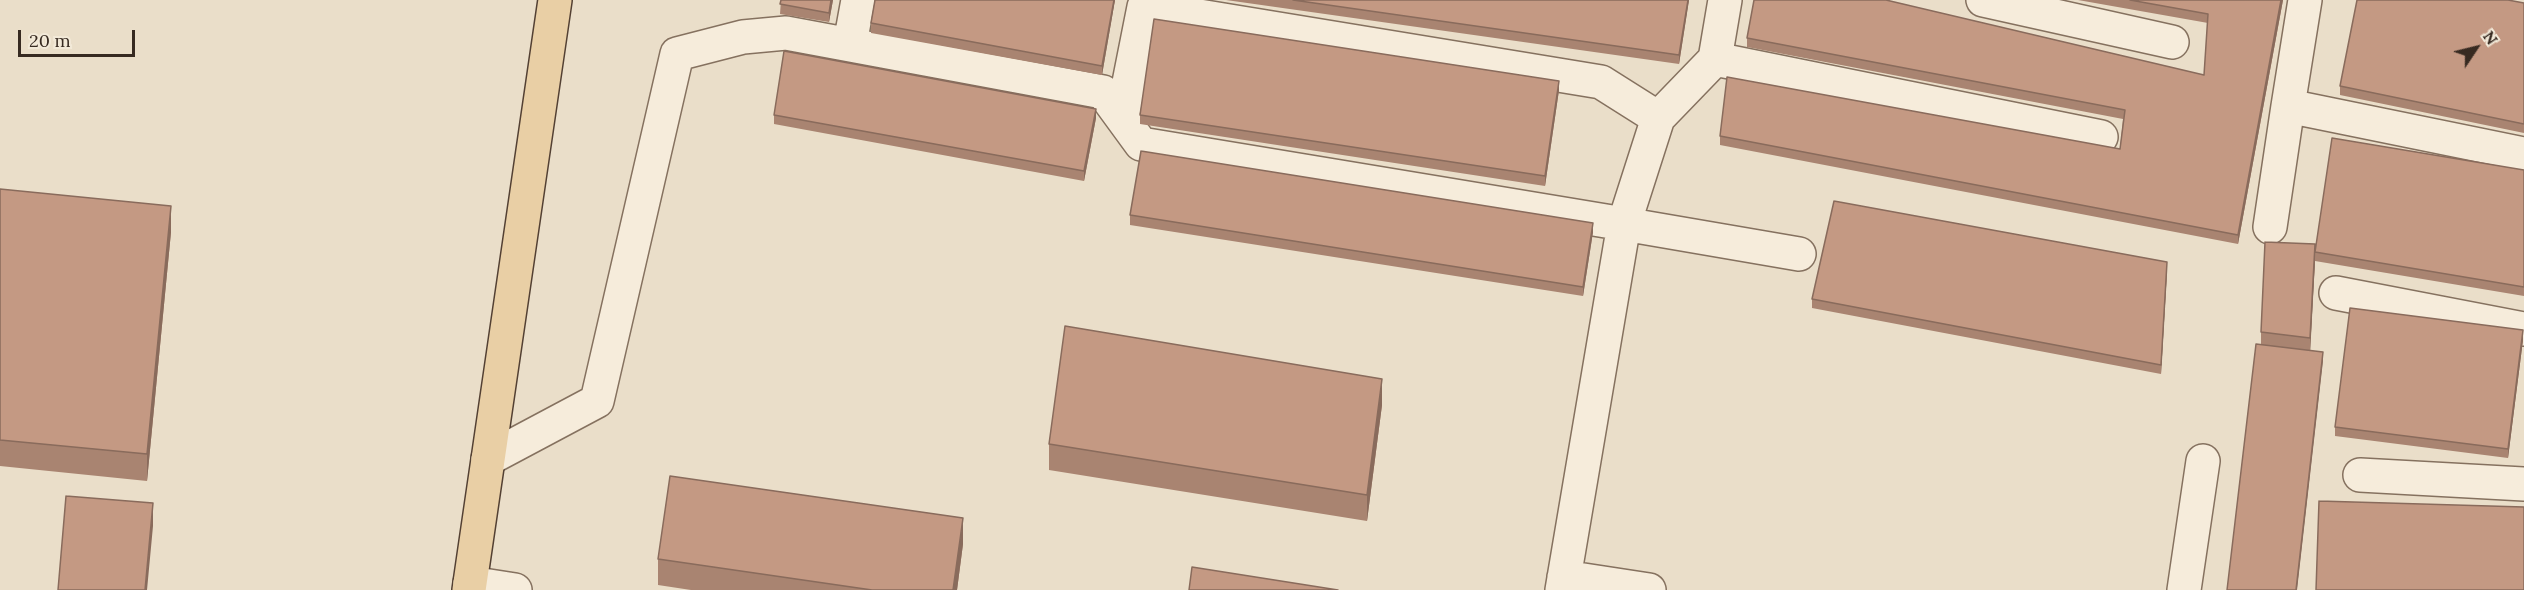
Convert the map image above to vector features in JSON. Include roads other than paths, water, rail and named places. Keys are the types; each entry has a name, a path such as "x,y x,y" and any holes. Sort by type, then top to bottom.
{"main road":[{"path":"469,586 555,0"}],"street":[{"path":"850,45 858,0"},
{"path":"1649,590 1563,583 1624,224 1658,118 1715,59 1725,0"},
{"path":"1983,0 2172,42"},
{"path":"2270,227 2304,0"},
{"path":"1122,118 1145,3 1601,82 1658,118"},
{"path":"488,459 597,401 677,54 743,37 786,33 1103,92 1141,144 1799,254"},
{"path":"1715,59 2101,137"},
{"path":"2288,106 2524,154"},
{"path":"2336,293 2524,329"},
{"path":"2184,590 2203,461"},
{"path":"2360,475 2524,484"},
{"path":"469,586 515,590"}]}
